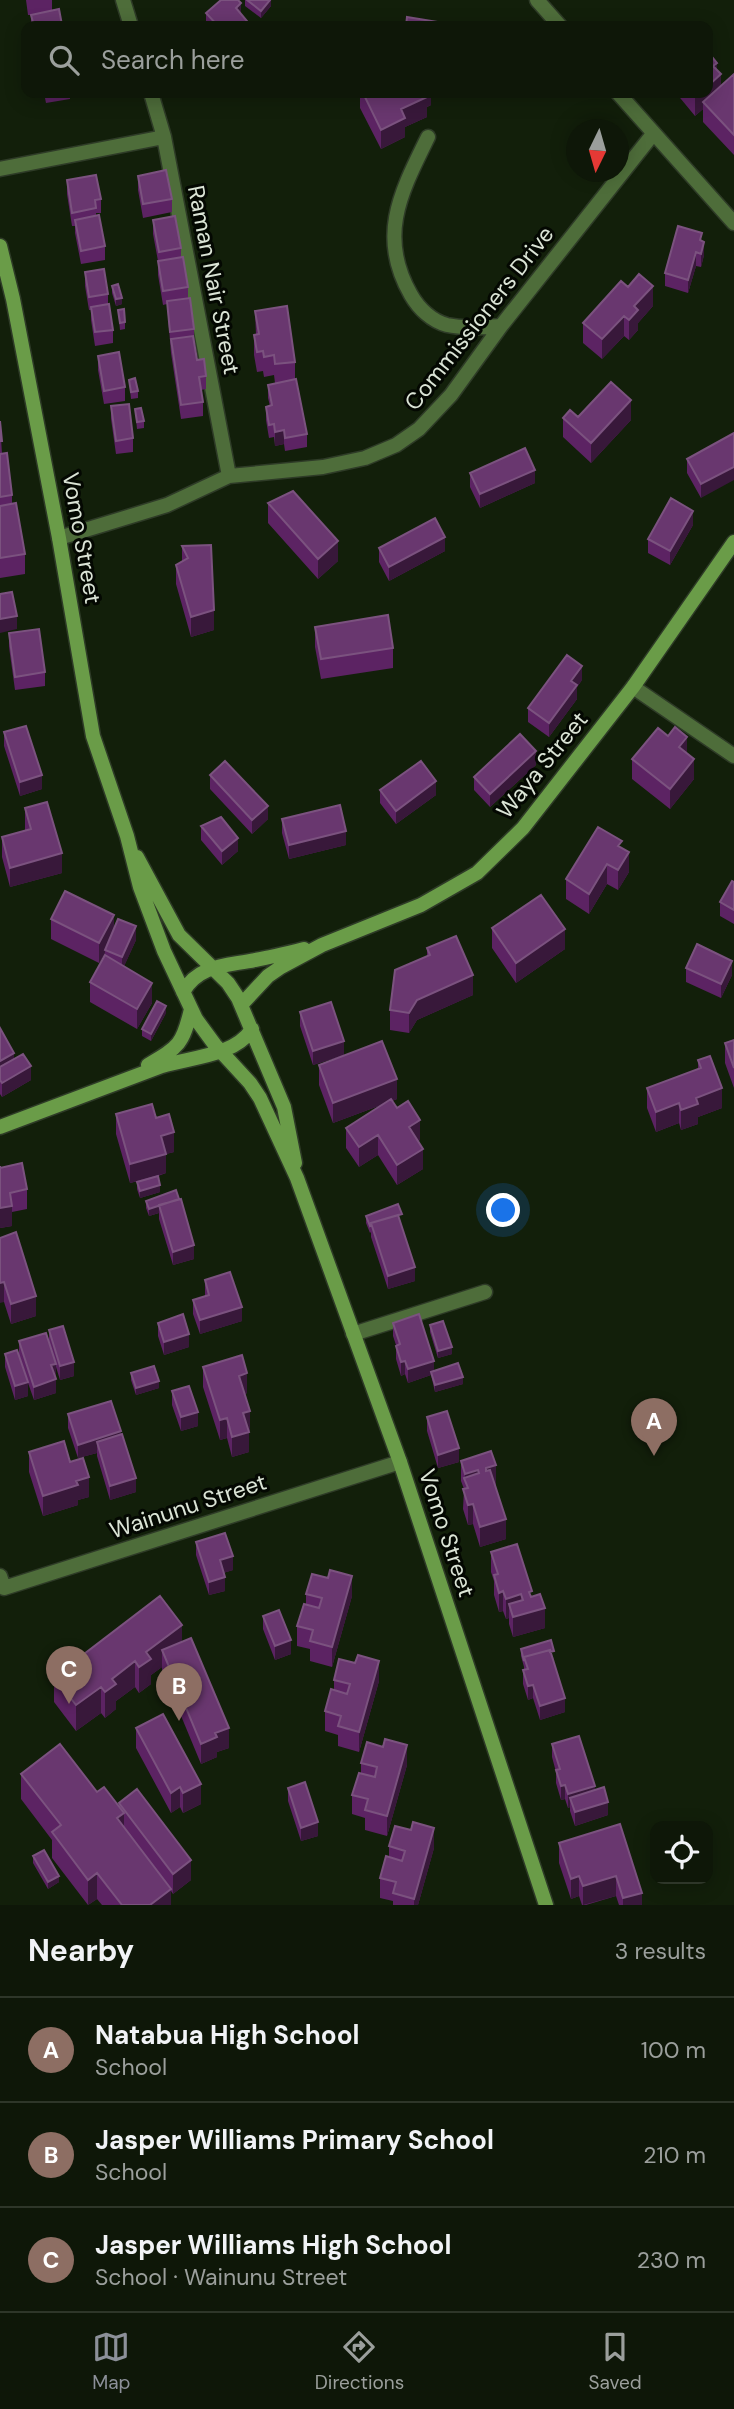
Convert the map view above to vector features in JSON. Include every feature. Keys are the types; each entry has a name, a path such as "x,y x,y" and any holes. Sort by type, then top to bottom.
{"main road":[{"name":"Vomo Street","path":"0,246 13,299 59,538 93,736 127,836 139,887 150,919 191,1009 204,1032 260,1098 297,1178 400,1462 546,1905"},
{"name":"Waya Street","path":"212,967 323,944 421,905 477,873 523,828 633,687 734,542"},
{"name":"Vomo Street","path":"127,836 179,936 228,983 242,1005 284,1107 292,1137 297,1178"},
{"name":"Waya Street","path":"242,1005 268,976 323,944"},
{"path":"183,992 195,977 212,967"},
{"path":"120,1082 182,1041 191,1009"},
{"path":"0,1127 188,1058 221,1052 241,1042 252,1028"}],"street":[{"path":"123,0 129,21"},
{"path":"537,0 556,21"},
{"name":"Raman Nair Street","path":"152,98 164,137 229,476"},
{"path":"622,98 734,223"},
{"name":"Commissioners Drive","path":"59,538 167,505 229,476 323,467 365,458 396,446 419,429 450,395 501,326 653,134"},
{"path":"0,169 164,137"},
{"path":"428,137 405,184 396,212 394,251 401,275 415,302 429,317 463,328 501,326"},
{"path":"633,687 734,756"},
{"path":"353,1334 485,1292"},
{"name":"Wainunu Street","path":"0,1576 4,1588 400,1462"}],"building":[{"path":"221,0 238,0 241,3 236,8 247,21 213,21 206,13"},
{"path":"247,0 270,0 261,11"},
{"path":"59,9 61,21 33,21 31,15"},
{"path":"407,17 432,21 407,21"},
{"path":"713,66 721,74 713,81"},
{"path":"734,74 734,135 703,102 713,98 713,93"},
{"path":"365,98 425,98 401,109 405,118 381,130"},
{"path":"166,170 172,199 143,204 138,176"},
{"path":"96,175 101,199 95,200 96,208 72,213 67,180"},
{"path":"99,215 105,246 81,251 75,220"},
{"path":"175,216 181,248 159,252 153,220"},
{"path":"678,226 702,233 700,240 704,242 701,254 696,252 688,280 665,273"},
{"path":"183,257 188,287 163,291 158,261"},
{"path":"104,269 108,294 89,297 85,272"},
{"path":"639,274 653,286 634,306 638,310 629,320 624,316 602,339 583,323 621,281 628,287"},
{"path":"118,284 122,298 116,299 112,286"},
{"path":"190,298 194,329 170,332 167,301"},
{"path":"109,304 113,330 95,332 91,307"},
{"path":"287,306 295,362 275,364 274,355 264,357 263,351 257,352 254,335 259,334 255,311"},
{"path":"124,309 125,322 120,323 118,310"},
{"path":"193,336 197,360 204,359 206,376 199,377 203,402 181,405 171,339"},
{"path":"119,352 125,387 104,391 98,356"},
{"path":"135,378 138,391 131,392 129,380"},
{"path":"296,379 307,434 285,438 284,430 275,432 274,424 269,425 266,407 272,405 268,385"},
{"path":"611,382 631,400 591,443 563,418 570,410 578,417"},
{"path":"129,404 133,438 116,441 111,406"},
{"path":"141,408 144,421 137,422 135,409"},
{"path":"734,433 734,467 701,484 687,459"},
{"path":"525,448 535,470 480,494 470,473"},
{"path":"7,453 12,495 0,497 0,454"},
{"path":"293,491 338,541 318,559 268,503"},
{"path":"671,498 693,511 670,551 648,539"},
{"path":"16,503 25,554 0,558 0,506"},
{"path":"435,518 445,537 389,567 379,548"},
{"path":"211,545 214,610 191,617 176,565 188,558 182,546"},
{"path":"12,592 17,616 0,619 0,594"},
{"path":"388,615 393,648 321,659 315,627"},
{"path":"39,629 45,672 15,677 9,633"},
{"path":"567,655 582,666 571,681 577,685 549,723 528,708"},
{"path":"26,726 42,775 20,782 4,732"},
{"path":"675,727 687,737 679,747 694,759 670,789 632,759 658,728 668,736"},
{"path":"520,734 536,751 490,794 474,777"},
{"path":"225,761 268,806 252,820 210,775"},
{"path":"421,761 436,781 396,811 380,790"},
{"path":"47,802 62,853 10,868 2,837 31,829 25,808"},
{"path":"340,805 346,831 289,845 282,819"},
{"path":"221,817 238,838 222,851 201,826"},
{"path":"598,827 622,841 618,846 629,852 618,870 607,864 589,894 566,879"},
{"path":"732,881 734,882 734,910 720,902"},
{"path":"65,891 114,915 99,943 51,919"},
{"path":"541,895 565,929 516,963 492,928"},
{"path":"118,919 136,926 122,957 105,950"},
{"path":"456,936 473,975 417,1000 409,1013 390,1010 395,970 430,955 427,948"},
{"path":"697,944 732,961 721,984 686,968"},
{"path":"105,955 152,983 137,1009 90,982"},
{"path":"157,1001 166,1006 151,1034 142,1029"},
{"path":"331,1002 344,1041 313,1051 300,1012"},
{"path":"0,1028 14,1053 0,1061"},
{"path":"734,1040 734,1068 725,1043"},
{"path":"382,1041 397,1079 333,1103 319,1065"},
{"path":"23,1054 31,1066 2,1083 0,1067"},
{"path":"710,1056 722,1088 696,1098 698,1104 681,1110 679,1103 656,1112 647,1088 701,1068 698,1060"},
{"path":"391,1099 397,1108 408,1101 420,1120 409,1127 423,1149 397,1165 378,1135 359,1147 346,1128"},
{"path":"152,1104 156,1118 169,1114 174,1132 161,1136 166,1154 130,1164 116,1114"},
{"path":"22,1163 27,1189 10,1193 12,1206 0,1208 0,1168"},
{"path":"158,1176 160,1185 140,1191 137,1182"},
{"path":"176,1190 179,1199 149,1209 146,1201"},
{"path":"181,1199 194,1245 173,1252 159,1205"},
{"path":"398,1204 402,1214 371,1223 370,1226 366,1216"},
{"path":"398,1215 415,1267 388,1276 371,1223"},
{"path":"16,1232 36,1296 11,1304 4,1282 0,1283 0,1238"},
{"path":"230,1272 242,1307 200,1320 193,1300 209,1295 205,1280"},
{"path":"183,1314 189,1334 164,1342 158,1323"},
{"path":"419,1314 434,1361 408,1369 405,1361 401,1362 396,1346 400,1344 393,1323"},
{"path":"443,1321 452,1347 438,1351 430,1325"},
{"path":"63,1326 74,1362 60,1366 49,1330"},
{"path":"46,1333 56,1364 51,1365 56,1379 34,1387 19,1341"},
{"path":"17,1350 28,1382 15,1386 5,1354"},
{"path":"242,1355 247,1373 239,1376 250,1411 243,1413 249,1432 232,1437 227,1418 220,1420 203,1367"},
{"path":"458,1363 463,1377 435,1385 431,1372"},
{"path":"154,1366 159,1381 136,1388 131,1373"},
{"path":"189,1386 198,1412 181,1417 172,1391"},
{"path":"111,1401 121,1431 78,1445 68,1414"},
{"path":"447,1411 459,1448 438,1455 427,1417"},
{"path":"122,1434 136,1478 110,1486 97,1442"},
{"path":"64,1441 70,1462 83,1458 89,1477 76,1481 78,1485 43,1496 29,1452"},
{"path":"491,1451 496,1465 486,1468 486,1471 490,1470 506,1519 480,1527 473,1504 468,1505 463,1489 468,1488 464,1478 479,1473 478,1470 465,1474 461,1461"},
{"path":"225,1533 233,1556 220,1560 225,1577 209,1582 196,1542"},
{"path":"517,1544 532,1591 529,1592 531,1597 540,1594 545,1608 513,1617 509,1604 523,1600 521,1594 506,1599 503,1591 499,1593 494,1575 498,1574 491,1552"},
{"path":"330,1570 352,1576 332,1647 310,1641 313,1630 297,1626 304,1604 319,1608 322,1598 306,1594 312,1574 328,1578"},
{"path":"160,1596 182,1625 146,1652 151,1659 139,1667 135,1661 112,1679 116,1684 105,1692 101,1687 76,1705 54,1677"},
{"path":"279,1610 291,1640 275,1646 263,1616"},
{"path":"191,1638 229,1728 215,1733 217,1737 201,1744 162,1650"},
{"path":"551,1640 554,1651 524,1657 524,1661 521,1649"},
{"path":"550,1650 565,1698 540,1706 533,1685 528,1686 523,1670 528,1669 524,1657"},
{"path":"358,1655 379,1661 359,1732 338,1726 341,1716 325,1711 331,1689 347,1694 350,1684 334,1680 339,1659 355,1663"},
{"path":"163,1714 201,1784 183,1793 180,1787 171,1793 136,1728"},
{"path":"579,1736 595,1786 568,1794 565,1785 561,1786 556,1770 560,1769 552,1744"},
{"path":"385,1739 407,1745 387,1816 365,1810 368,1799 352,1795 359,1773 375,1777 377,1767 361,1763 367,1742 383,1747"},
{"path":"60,1744 97,1792 104,1787 124,1813 117,1818 171,1889 150,1905 122,1905 97,1873 88,1880 52,1832 61,1825 21,1774"},
{"path":"305,1782 318,1822 301,1828 288,1788"},
{"path":"604,1787 608,1802 575,1812 570,1798"},
{"path":"137,1789 191,1860 173,1874 119,1803"},
{"path":"413,1822 434,1828 414,1899 393,1893 396,1882 380,1878 386,1856 402,1861 405,1851 389,1846 395,1826 411,1830"},
{"path":"620,1824 642,1893 623,1898 616,1876 583,1886 579,1876 571,1879 559,1843"},
{"path":"44,1850 59,1876 48,1882 33,1856"}],"place":[{"name":"Natabua High School","path":"654,1456"},
{"name":"Jasper Williams High School","path":"69,1704"},
{"name":"Jasper Williams Primary School","path":"179,1721"}]}
